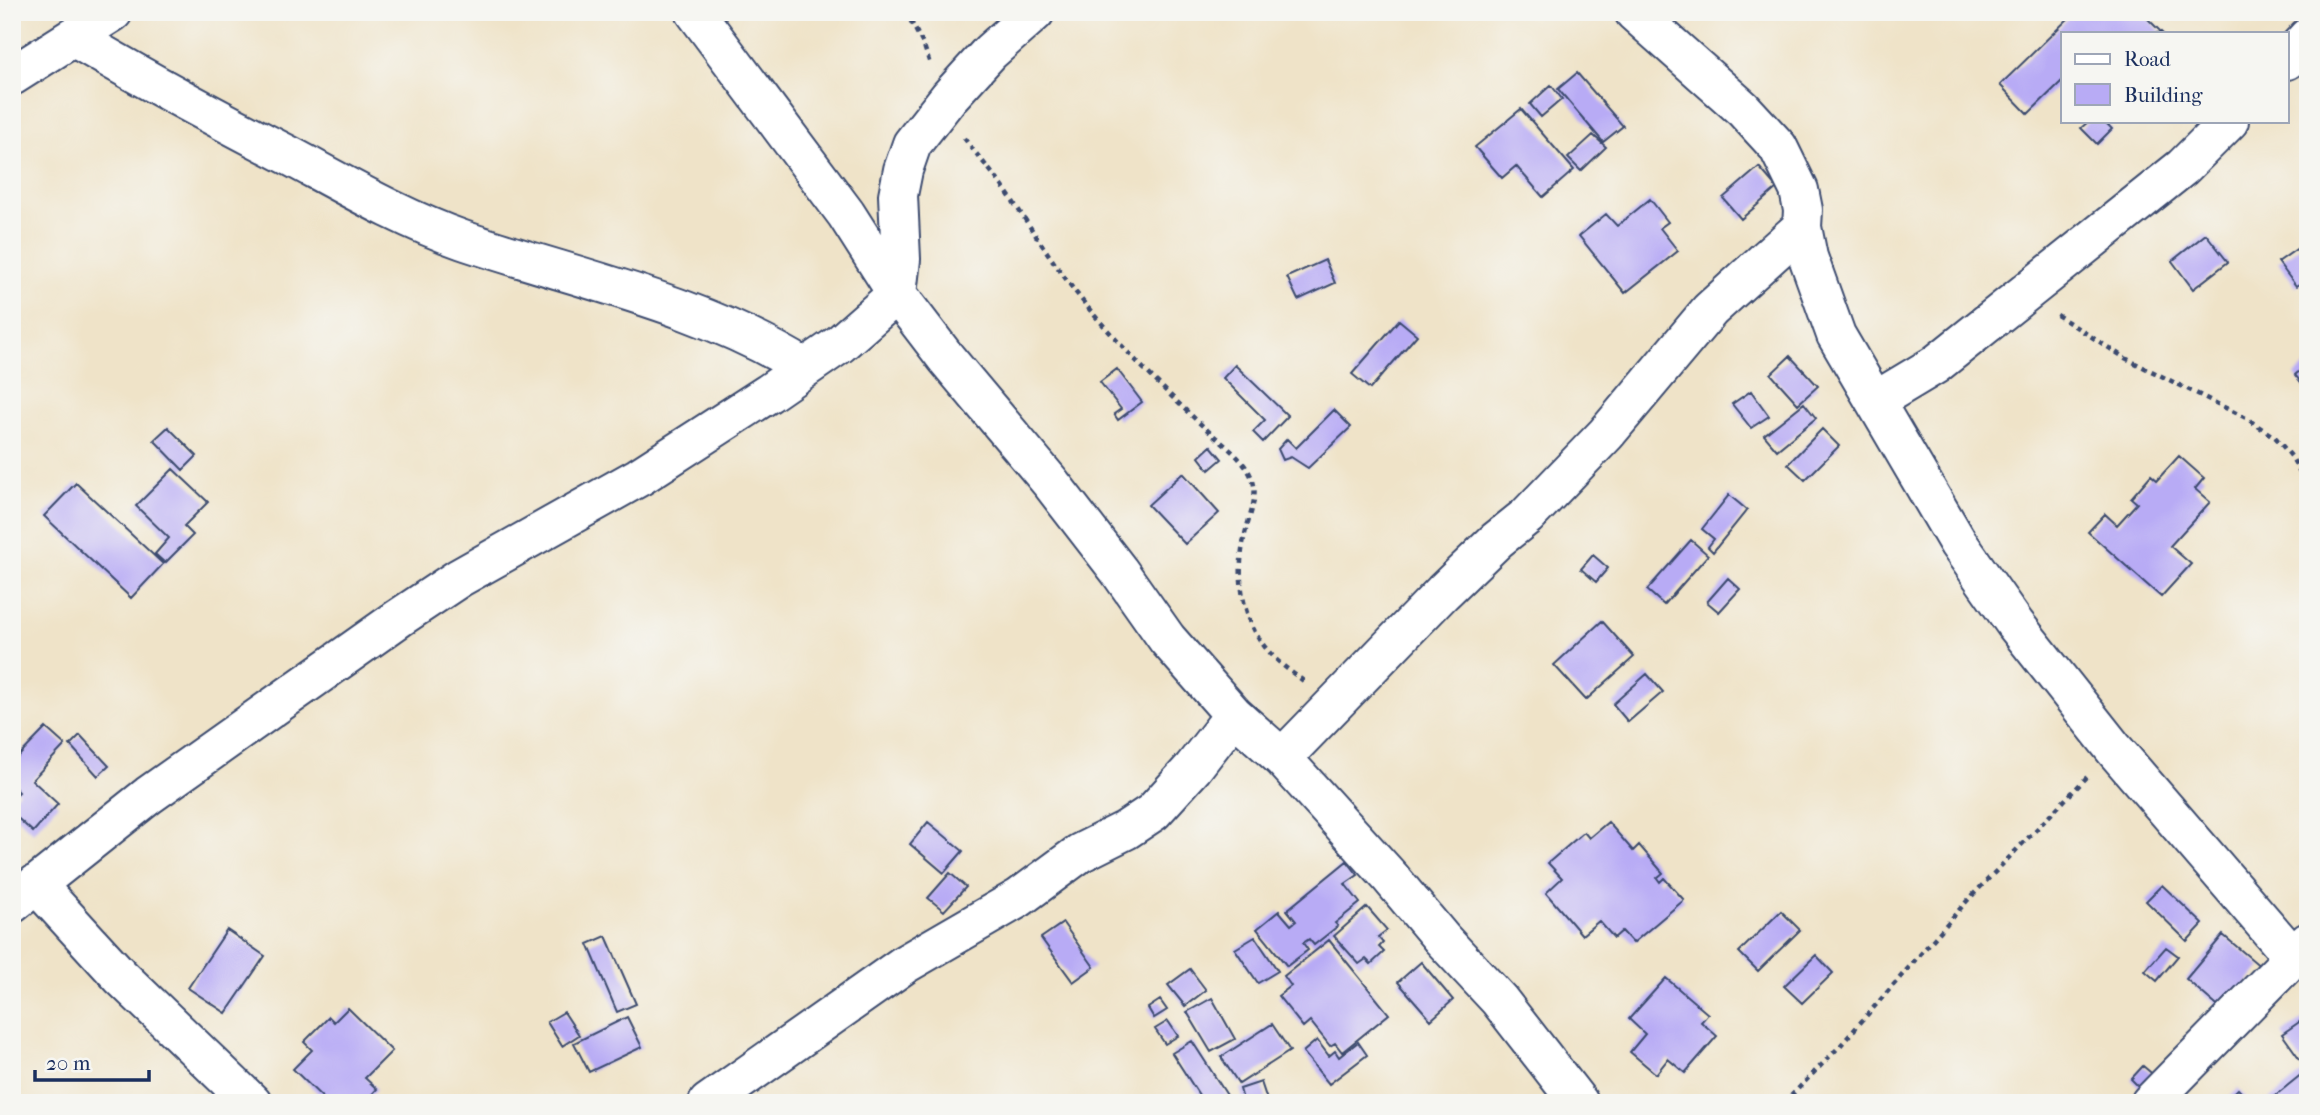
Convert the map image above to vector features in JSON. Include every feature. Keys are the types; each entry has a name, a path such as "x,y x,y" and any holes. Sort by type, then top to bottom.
{"street":[{"path":"12,76 113,12"},
{"path":"695,12 846,214 897,294 946,358 1051,483 1167,639 1234,715 1282,758 1499,1000 1579,1103"},
{"path":"252,1103 121,977 24,894 149,795 449,584 639,477 840,344 897,294 901,259 898,195 912,144 990,52 1035,12"},
{"path":"1634,12 1743,109 1779,147 1799,190 1803,211 1802,227 1818,288 1836,335 1958,544 2015,624 2114,750 2300,949 2150,1103"},
{"path":"73,37 138,76 405,217 463,240 701,316 775,349 805,368"},
{"path":"2288,59 2308,37"},
{"path":"1875,401 1935,365 2183,167 2228,122"},
{"path":"1282,758 1443,592 1497,540 1527,516 1606,434 1710,310 1802,227"},
{"path":"708,1103 905,964 1019,898 1080,853 1126,830 1153,812 1193,768 1234,715"}],"path":[{"path":"906,12 924,46 944,104 959,130 993,174 1051,259 1100,323 1232,452 1248,471 1254,483 1255,495 1242,553 1240,577 1248,618 1271,655 1332,705"},
{"path":"2025,292 2083,334 2246,418 2276,438 2291,456 2308,486"},
{"path":"1784,1103 1840,1046 1966,902 2114,750"}],"building":[{"path":"2075,12 2141,12 2161,32 2061,32 2061,82 2028,114 2000,85"},
{"path":"1577,73 1623,126 1603,142 1558,89"},
{"path":"1551,85 1562,99 1541,117 1530,104"},
{"path":"1521,109 1574,170 1543,197 1516,166 1502,178 1475,147"},
{"path":"2088,122 2105,122 2112,129 2097,144 2081,128"},
{"path":"1593,135 1606,147 1581,171 1568,158"},
{"path":"1759,167 1777,188 1741,219 1723,198"},
{"path":"1650,199 1668,222 1660,228 1678,251 1625,293 1579,236 1606,214 1617,226"},
{"path":"2206,234 2228,262 2193,289 2172,261"},
{"path":"2308,241 2308,278 2296,286 2278,262"},
{"path":"1325,260 1335,283 1298,300 1287,277"},
{"path":"1399,320 1417,335 1370,389 1352,374"},
{"path":"1790,356 1818,386 1798,404 1771,374"},
{"path":"2308,364 2308,391 2295,375"},
{"path":"1235,365 1288,416 1263,442 1253,432 1265,420 1223,378"},
{"path":"1117,369 1142,402 1118,420 1114,414 1121,409 1100,382"},
{"path":"1751,391 1769,416 1751,428 1732,404"},
{"path":"1804,403 1816,418 1777,450 1764,435"},
{"path":"1334,410 1351,427 1308,468 1291,457 1283,460 1278,449 1287,439 1296,448"},
{"path":"168,427 197,456 183,470 154,440"},
{"path":"1822,429 1839,446 1805,480 1788,464"},
{"path":"1211,446 1222,459 1209,470 1199,457"},
{"path":"2179,456 2204,478 2195,489 2210,502 2170,546 2191,564 2161,597 2088,532 2105,514 2117,525 2137,503 2131,498 2151,475 2157,480"},
{"path":"173,469 208,502 184,526 193,535 165,563 155,554 169,538 136,506"},
{"path":"1183,473 1219,513 1185,544 1148,505"},
{"path":"76,483 163,564 131,598 44,516"},
{"path":"1729,495 1747,510 1713,552 1708,547 1714,539 1702,529"},
{"path":"1691,540 1708,555 1664,605 1647,590"},
{"path":"1593,555 1608,568 1596,582 1581,569"},
{"path":"1728,578 1740,589 1719,612 1707,602"},
{"path":"1602,621 1634,657 1586,700 1554,665"},
{"path":"1647,674 1663,692 1628,722 1613,704"},
{"path":"46,728 65,745 32,780 58,804 33,832 12,813 12,799 19,792 12,785 12,763"},
{"path":"80,735 109,766 98,776 70,745"},
{"path":"928,822 963,851 944,873 910,844"},
{"path":"1608,822 1633,851 1639,845 1663,873 1657,878 1660,882 1664,878 1684,900 1633,943 1622,931 1614,938 1599,921 1582,935 1546,893 1562,878 1548,863 1584,832 1589,838"},
{"path":"1347,861 1358,875 1345,884 1360,903 1335,923 1338,926 1314,945 1309,939 1303,943 1308,950 1287,966 1257,929 1279,911 1291,925 1296,921 1287,910"},
{"path":"950,873 966,887 944,911 928,898"},
{"path":"2162,885 2203,924 2187,941 2146,901"},
{"path":"1367,907 1387,930 1378,937 1383,943 1379,947 1384,952 1371,964 1366,959 1359,964 1334,936"},
{"path":"1781,911 1800,930 1758,971 1739,952"},
{"path":"1063,923 1094,967 1073,982 1041,938"},
{"path":"227,930 265,956 226,1013 188,988"},
{"path":"2223,935 2261,967 2223,1011 2186,979"},
{"path":"606,936 636,1004 617,1012 588,944"},
{"path":"1255,937 1278,971 1258,983 1235,949"},
{"path":"1329,940 1389,1014 1342,1052 1335,1043 1330,1046 1310,1021 1303,1027 1278,996 1291,986 1284,976"},
{"path":"2166,947 2178,956 2157,981 2145,971"},
{"path":"1816,955 1833,973 1802,1003 1784,986"},
{"path":"1421,962 1453,1000 1431,1020 1398,982"},
{"path":"1190,969 1206,990 1185,1006 1168,985"},
{"path":"1666,978 1708,1014 1701,1022 1717,1036 1685,1073 1668,1059 1656,1074 1630,1052 1645,1034 1629,1019"},
{"path":"1212,998 1235,1039 1211,1052 1187,1012"},
{"path":"1160,1000 1167,1010 1154,1018 1148,1008"},
{"path":"348,1008 392,1051 365,1078 377,1089 364,1103 328,1103 293,1069 312,1050 304,1042 329,1017 334,1022"},
{"path":"564,1012 579,1035 562,1046 547,1022"},
{"path":"627,1017 642,1047 589,1072 574,1043"},
{"path":"2305,1018 2308,1022 2308,1058 2302,1062 2282,1034"},
{"path":"1168,1021 1178,1036 1165,1044 1155,1029"},
{"path":"1272,1024 1290,1051 1239,1084 1221,1057"},
{"path":"1317,1040 1329,1056 1335,1051 1339,1057 1358,1042 1367,1055 1329,1084 1303,1052"},
{"path":"1192,1041 1232,1103 1186,1103 1199,1095 1172,1053"},
{"path":"2143,1066 2156,1077 2143,1091 2131,1079"},
{"path":"2308,1069 2308,1103 2266,1103"},
{"path":"1261,1082 1268,1103 1244,1103 1240,1089"},
{"path":"2238,1089 2251,1103 2226,1101"}]}
